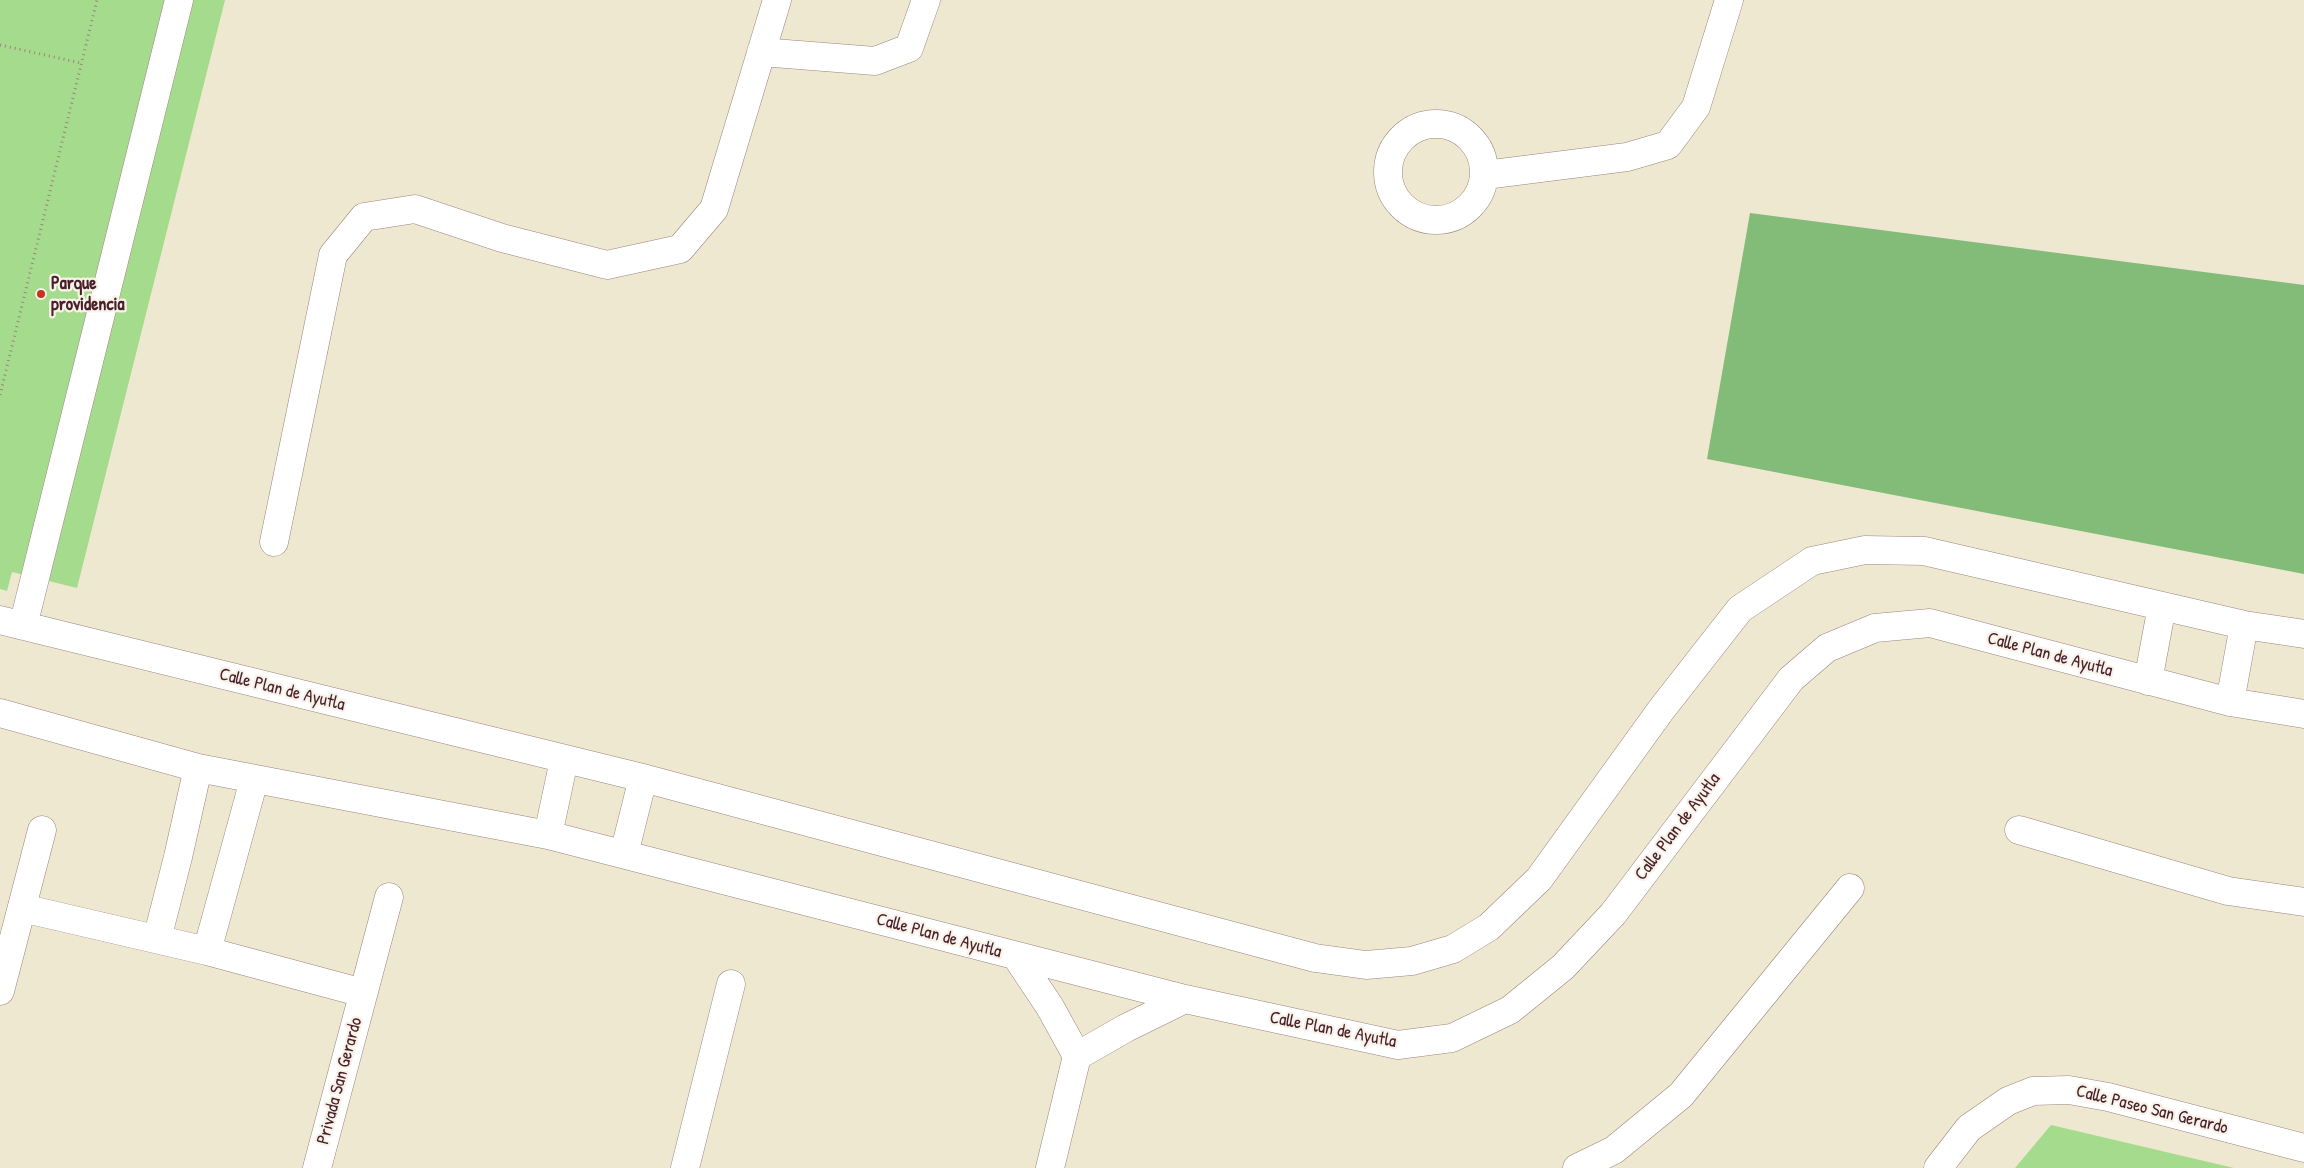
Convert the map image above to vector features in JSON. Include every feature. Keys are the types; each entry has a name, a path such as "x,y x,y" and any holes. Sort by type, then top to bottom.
{"street":[{"path":"12,623 179,0"},
{"path":"274,542 333,255 364,217 415,209 502,238 607,265 680,249 714,208 777,0"},
{"path":"761,52 875,61 909,48 926,0"},
{"path":"1485,175 1628,157 1668,145 1696,107 1730,0"},
{"name":"Calle Plan de Ayutla","path":"12,623 643,778 1315,958 1366,965 1412,961 1453,949 1489,927 1539,879 1661,710 1740,609 1812,561 1865,550 1924,551 2244,625 2304,634"},
{"path":"2148,681 2162,606"},
{"name":"Calle Plan de Ayutla","path":"0,713 198,768 548,835 1185,999 1398,1045 1452,1038 1510,1010 1563,967 1613,914 1791,679 1827,648 1875,628 1930,623 2230,702 2304,714"},
{"path":"2230,702 2244,625"},
{"path":"548,835 564,760"},
{"path":"157,939 198,768"},
{"path":"624,854 643,778"},
{"path":"208,952 254,780"},
{"path":"0,991 42,830"},
{"path":"2018,830 2228,891 2304,902"},
{"path":"1577,1168 1614,1150 1681,1095 1850,888"},
{"name":"Privada San Gerardo","path":"317,1168 389,897"},
{"name":"Privada San Gerardo","path":"22,908 157,939 363,993"},
{"path":"1016,956 1050,1007 1077,1056 1050,1168"},
{"path":"685,1168 731,984"},
{"path":"1077,1056 1126,1028 1185,999"},
{"name":"Calle Paseo San Gerardo","path":"1938,1168 1969,1128 2008,1101 2033,1092 2069,1090 2108,1097 2304,1148"}],"path":[{"path":"0,395 97,0"},
{"path":"0,45 81,63"}],"green space":[{"path":"0,0 225,0 77,588 12,572 7,591 0,589"},
{"path":"1750,213 2304,285 2304,574 1707,459"},
{"path":"2051,1125 2234,1168 2015,1168"}],"place":[{"name":"Parque providencia","path":"41,294"}]}
